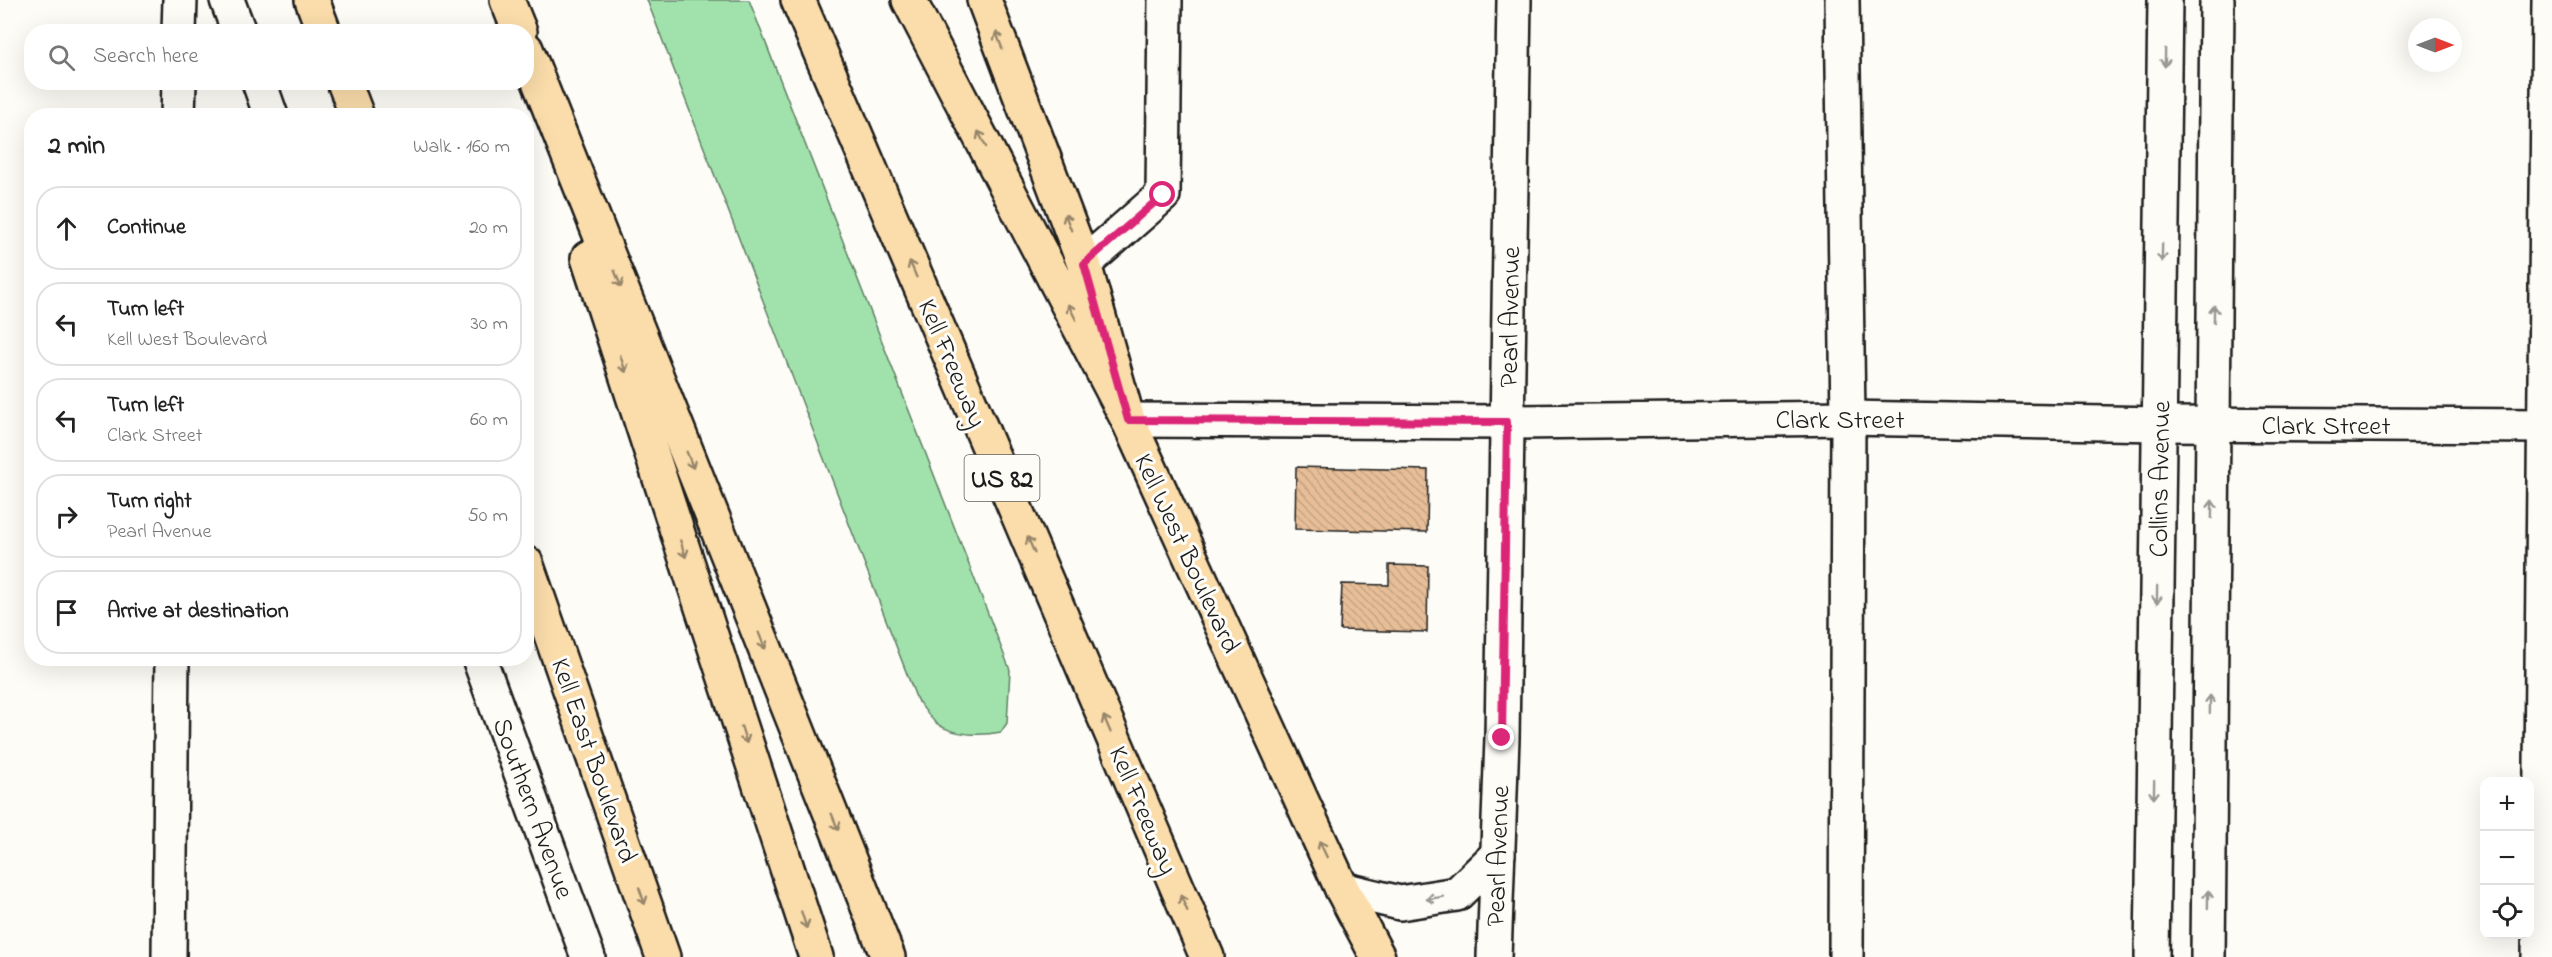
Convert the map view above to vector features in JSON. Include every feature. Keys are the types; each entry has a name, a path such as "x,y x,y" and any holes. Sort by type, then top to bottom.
{"main road":[{"path":"312,0 321,24"},
{"path":"506,0 512,24"},
{"path":"506,0 516,24"},
{"name":"Kell Freeway","path":"798,0 1207,957"},
{"path":"909,0 1128,420"},
{"name":"Kell West Boulevard","path":"984,0 1084,264 1128,420 1342,889 1378,957"},
{"path":"534,69 888,957"},
{"path":"347,90 354,108"},
{"path":"533,90 816,957"},
{"name":"Kell East Boulevard","path":"534,586 663,957"}],"street":[{"path":"179,24 180,0"},
{"path":"227,0 236,24"},
{"path":"1084,264 1163,195 1166,0"},
{"name":"Pearl Avenue","path":"1494,957 1498,854 1514,0"},
{"path":"1842,0 1848,418 1846,957"},
{"name":"Collins Avenue","path":"2152,957 2165,0"},
{"name":"Collins Avenue","path":"2208,957 2217,0"},
{"path":"2539,957 2548,426 2549,0"},
{"path":"178,108 179,90"},
{"path":"262,90 268,108"},
{"name":"Clark Street","path":"1128,420 1507,422 1848,418 2160,424 2548,426"},
{"path":"169,957 172,666"},
{"name":"Southern Avenue","path":"482,666 588,957"},
{"path":"1342,889 1400,903 1457,894 1498,854"}],"green space":[{"path":"647,0 749,0 1010,670 1007,723 1001,732 959,733 943,727 928,715 917,700"}],"building":[{"path":"1296,467 1428,470 1427,532 1295,529"},
{"path":"1389,565 1428,566 1427,632 1340,630 1342,584 1389,585"}],"route":[{"path":"1163,195 1084,264 1128,420 1507,422 1502,738"}]}
